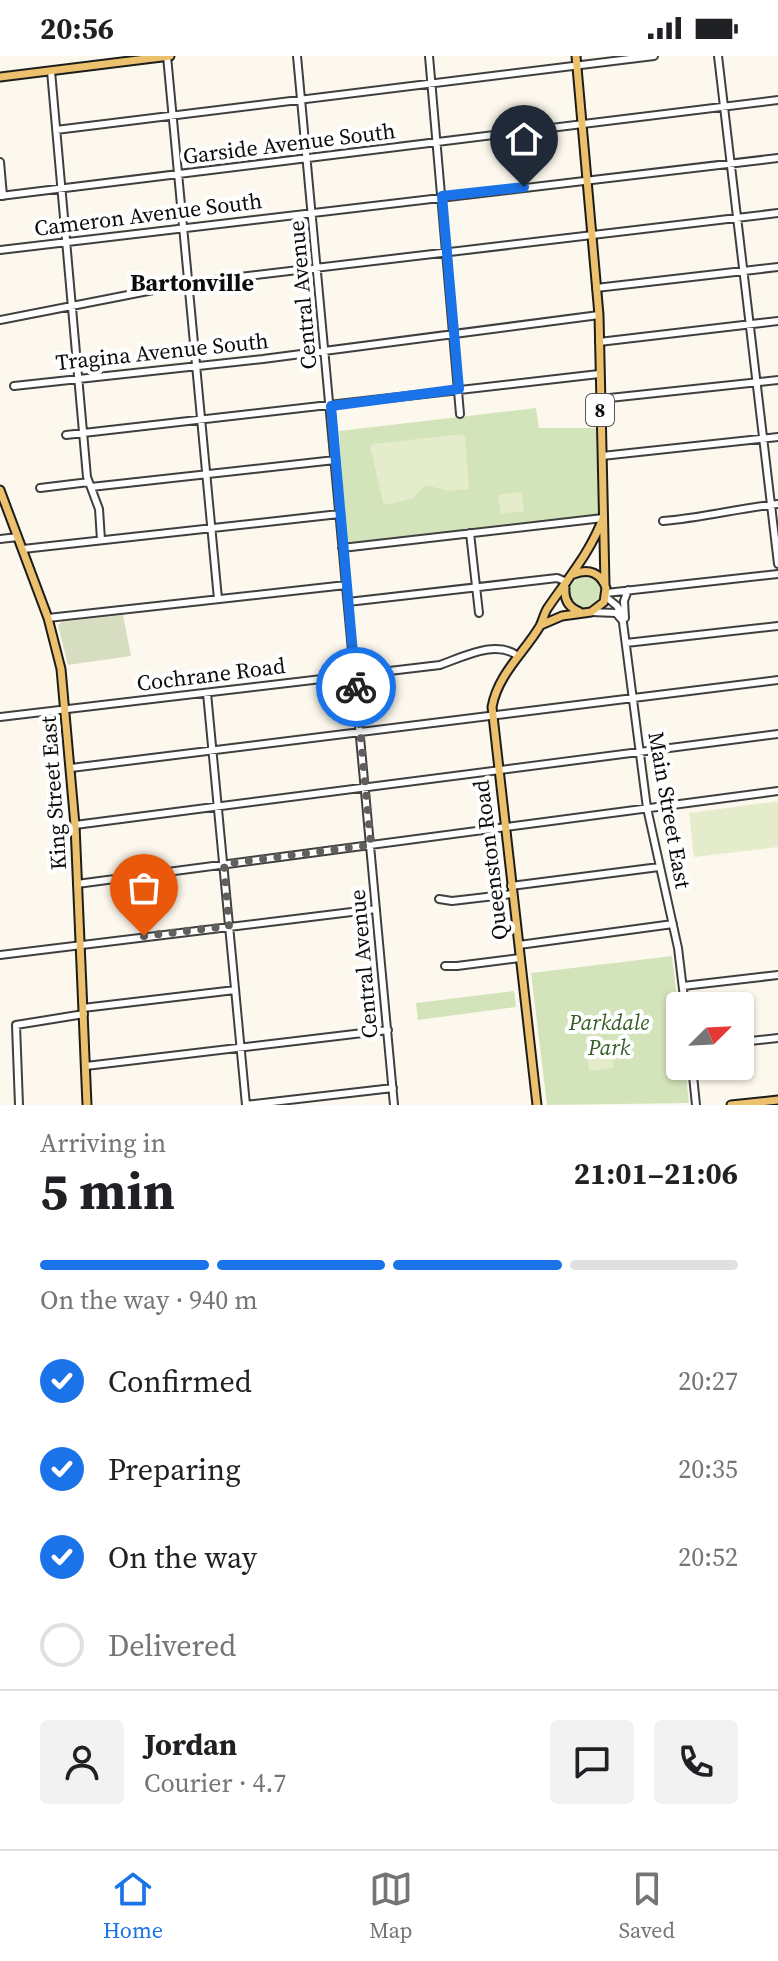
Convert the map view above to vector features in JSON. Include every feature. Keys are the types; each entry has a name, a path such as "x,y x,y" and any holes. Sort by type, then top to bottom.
{"main road":[{"path":"0,77 168,56"},
{"name":"8","path":"576,60 599,315 606,591"},
{"name":"King Street East","path":"0,490 48,618 61,669 75,825 87,1105"},
{"name":"8","path":"574,574 603,518"},
{"path":"541,625 562,616 587,612 600,607 606,591 593,572 581,571 566,584 566,601 573,609 587,612"},
{"name":"Queenston Road","path":"537,1105 492,715 496,690 566,584"},
{"path":"731,1105 778,1100"}],"street":[{"path":"168,56 218,599"},
{"name":"Central Avenue","path":"297,56 394,1105"},
{"path":"429,56 460,414"},
{"path":"56,130 431,83 576,60 654,56"},
{"path":"718,56 764,439 775,505 778,564"},
{"path":"51,71 83,433 90,484 99,509 101,540"},
{"name":"Garside Avenue South","path":"2,196 778,100"},
{"name":"Cameron Avenue South","path":"0,250 778,158"},
{"path":"0,162 2,196"},
{"path":"0,320 189,283 778,213"},
{"path":"596,288 778,267"},
{"name":"Tragina Avenue South","path":"14,386 599,315"},
{"path":"599,342 778,321"},
{"path":"66,435 599,374"},
{"path":"600,399 778,380"},
{"path":"602,456 778,437"},
{"path":"40,488 335,460"},
{"path":"663,521 775,505"},
{"path":"23,549 339,514"},
{"path":"342,548 603,518"},
{"path":"470,533 479,613"},
{"path":"0,539 18,537"},
{"path":"606,591 778,574"},
{"path":"348,602 557,578 566,584"},
{"path":"48,618 346,585"},
{"path":"587,612 615,613 622,623 626,616 624,598 628,590"},
{"name":"Main Street East","path":"606,591 620,610 647,808 673,924 684,992"},
{"path":"626,643 778,626"},
{"name":"Cochrane Road","path":"0,717 440,665 502,648 518,656"},
{"path":"71,768 778,680"},
{"path":"207,693 246,1105 393,1088"},
{"path":"75,825 778,734"},
{"path":"77,884 778,791"},
{"path":"439,899 452,901 659,867"},
{"path":"1,952 376,909"},
{"path":"519,945 673,924"},
{"path":"445,966 520,958"},
{"path":"683,986 778,975"},
{"path":"19,1105 16,1025 84,1011 235,990"},
{"path":"86,1066 388,1030"},
{"path":"754,1041 778,1038"},
{"path":"693,1080 696,1105"}],"green space":[{"path":"536,408 539,428 596,428 598,516 351,544 347,541 339,431"},
{"path":"465,436 469,489 448,491 426,485 412,499 384,505 370,447 373,444"},
{"path":"522,492 524,511 501,514 498,495"},
{"path":"585,575 597,580 602,592 597,604 585,609 573,604 568,592 573,580"},
{"path":"123,615 131,656 68,665 58,625"},
{"path":"778,801 778,847 694,857 689,813"},
{"name":"Parkdale Park","path":"672,956 676,992 666,992 666,1080 687,1080 689,1103 547,1105 531,973"},
{"path":"514,991 516,1007 418,1020 416,1003"},
{"path":"611,1047 614,1068 589,1071 586,1050"}],"way so far":[{"path":"144,936 229,926 224,864 371,845 356,687"}],"district":[{"name":"Bartonville","path":"192,282"}],"route":[{"path":"356,687 331,406 459,389 442,196 524,187"}]}
